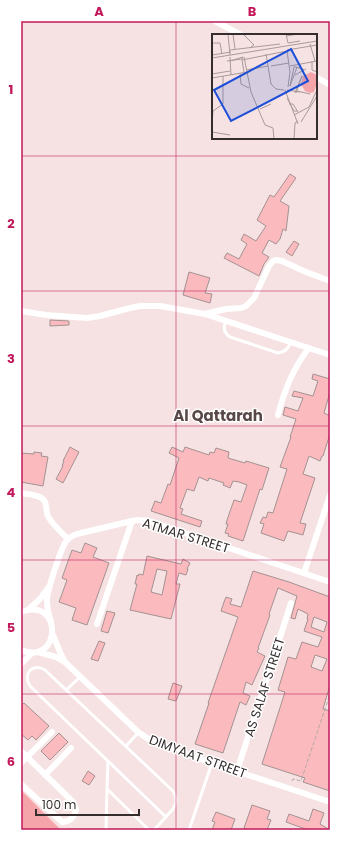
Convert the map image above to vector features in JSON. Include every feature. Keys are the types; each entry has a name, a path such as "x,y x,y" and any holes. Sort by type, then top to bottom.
{"street":[{"path":"215,21 239,34"},
{"path":"317,78 330,85"},
{"path":"205,314 246,306 254,298 269,266 276,260 282,261 330,281"},
{"path":"21,311 46,315 94,317 107,315 130,308 150,306 165,307 205,314 330,355"},
{"path":"278,415 290,378 298,362 309,348"},
{"path":"21,493 39,496 42,498 46,504 46,512 49,519 68,539 61,552 49,587 47,604 50,621"},
{"path":"304,573 330,495"},
{"path":"97,624 132,521"},
{"name":"ATMAR STREET","path":"68,539 81,533 132,521 149,521 330,582"},
{"path":"26,610 40,599 49,587"},
{"name":"AS SALAF STREET","path":"237,771 291,603"},
{"path":"21,606 26,610 36,610 42,612 50,621"},
{"name":"DIMYAAT STREET","path":"50,621 53,635 66,663"},
{"path":"21,664 35,652 45,648 53,635"},
{"name":"DIMYAAT STREET","path":"21,650 56,658 66,663 138,732 161,745 330,802"},
{"path":"21,763 52,732"},
{"path":"45,775 71,748"},
{"path":"21,751 75,804 76,812 69,821 59,821 21,784"}],"lane":[{"path":"226,321 224,324 225,330 230,337 271,351 278,353 284,351 288,348 290,342"},
{"path":"154,830 166,817 175,806 177,800 175,794 43,668 37,667 31,669 27,680 30,686 166,817"},
{"path":"66,690 80,676"},
{"path":"126,746 138,732"},
{"path":"106,830 108,761"},
{"path":"189,830 212,763"},
{"path":"107,789 149,830"}],"path":[{"path":"289,788 292,779 301,782 330,694"}],"shaded area":[{"path":"21,790 61,830 21,830"}],"building":[{"path":"290,174 296,178 280,201 289,206 286,231 283,229 280,239 276,244 269,240 262,253 269,257 259,276 224,258 227,253 239,259 247,244 241,240 244,234 256,241 266,226 257,220 270,195 274,197"},
{"path":"294,241 299,244 292,256 286,252"},
{"path":"189,272 210,278 205,293 212,294 210,303 183,295"},
{"path":"50,320 69,321 69,325 50,326"},
{"path":"313,374 330,379 330,392 324,413 330,416 330,434 320,461 309,456 303,474 315,478 300,523 306,524 303,535 288,531 284,541 261,533 264,524 260,523 263,517 266,518 268,512 273,513 287,469 280,467 296,419 283,415 285,407 298,411 303,398 292,396 294,391 313,396 318,381 312,379"},
{"path":"70,447 79,452 63,483 56,479 63,466 63,461"},
{"path":"172,447 183,452 185,447 209,455 210,452 214,453 216,448 229,452 228,458 245,463 246,461 269,468 262,490 260,489 243,541 228,536 229,534 225,533 228,524 226,524 227,520 234,500 241,502 247,485 239,482 233,481 230,488 223,485 224,483 209,478 208,481 199,477 194,491 187,489 180,508 183,509 181,514 202,521 200,527 151,511 155,501 161,503 168,484 170,485 179,458 169,453"},
{"path":"34,452 42,453 41,456 48,457 43,486 21,482 21,453 34,454"},
{"path":"85,543 97,548 93,557 109,563 87,625 72,620 76,608 59,602 67,580 62,578 72,550 81,553"},
{"path":"147,556 181,564 183,559 190,563 186,575 179,573 176,584 180,584 171,619 130,610 137,584 135,584 137,575 143,575","holes":["157,569 167,571 162,595 151,592"]},
{"path":"253,571 330,597 330,685 323,709 330,711 330,791 303,782 305,778 262,764 285,692 278,690 288,657 296,659 302,642 318,647 322,637 304,631 308,614 298,609 295,619 291,618 297,596 278,588 257,652 265,656 252,685 246,682 243,693 250,696 246,705 240,702 223,753 195,744 238,617 221,611 226,597 232,599 230,604 241,607","holes":["314,617 327,622 324,632 311,627","315,655 327,659 322,671 311,667"]},
{"path":"107,611 115,613 108,633 101,631"},
{"path":"99,641 105,643 98,661 91,659"},
{"path":"173,683 182,686 176,701 168,699"},
{"path":"24,703 49,726 36,740 32,736 28,740 21,734 21,706"},
{"path":"59,733 68,742 50,760 41,751"},
{"path":"88,771 95,776 89,785 82,781"},
{"path":"252,805 270,811 267,819 271,820 267,830 249,830 244,828"},
{"path":"313,809 324,813 320,824 330,830 308,830 286,822 289,814 309,821"},
{"path":"216,812 235,819 231,830 212,830 215,822 212,821"}],"district":[{"name":"Al Qattarah","path":"218,416"}]}
